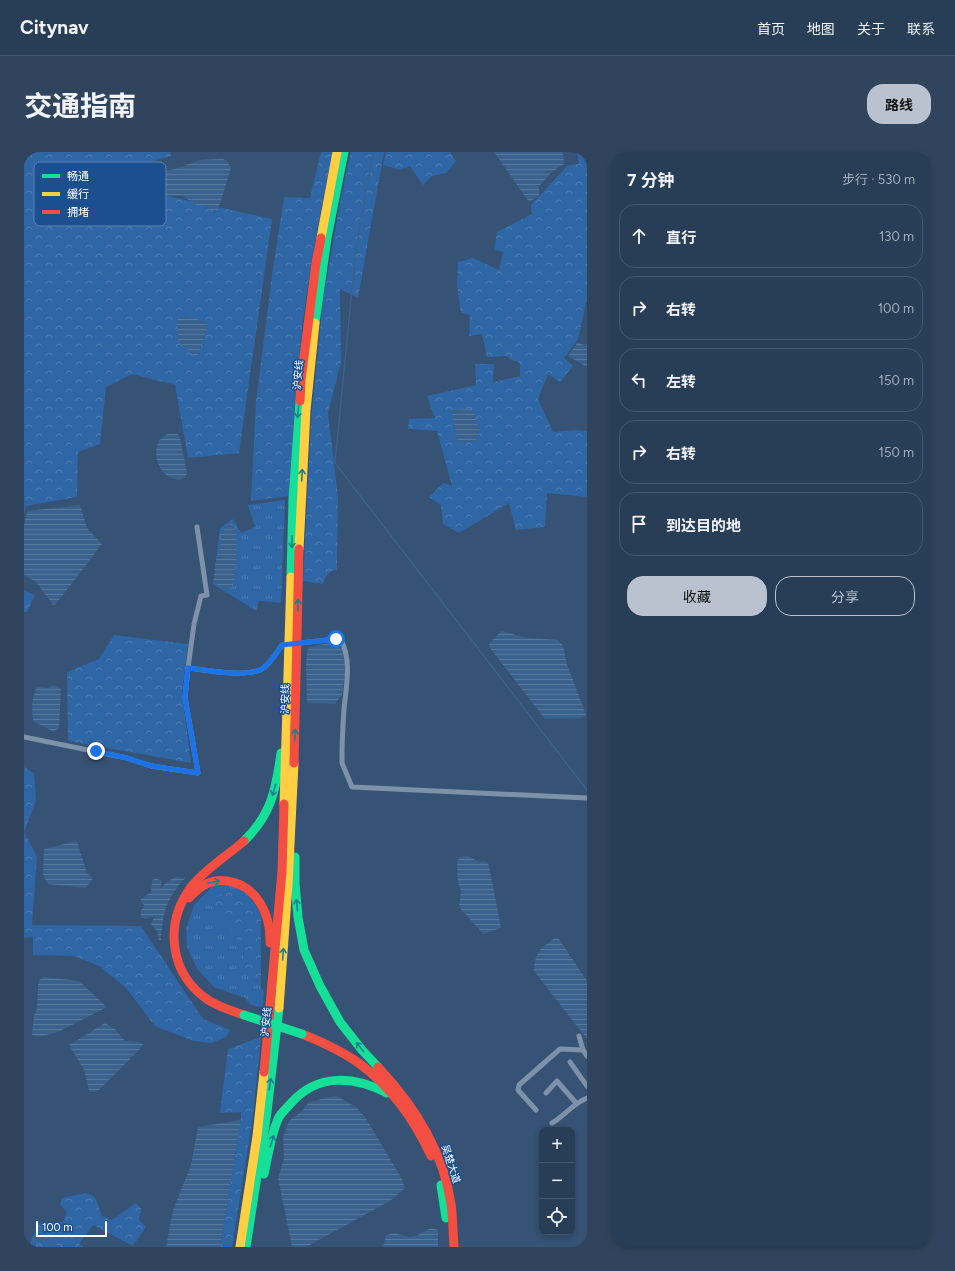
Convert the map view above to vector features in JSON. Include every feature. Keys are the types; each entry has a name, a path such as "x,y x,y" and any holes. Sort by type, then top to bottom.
{"highway":[{"name":"沪安线","path":"247,1247 258,1179 274,1053 281,982 294,774 293,498 301,380 307,320 336,152"},
{"name":"沪安线","path":"240,1247 257,1136 282,871 289,668 293,644 300,498 308,380 314,321 323,262 337,182 344,152"},
{"path":"289,668 280,757 276,782 270,802 259,824 242,844 209,870 192,886 184,897 178,909 174,923 173,938 175,954 180,969 190,984 209,1000 220,1006 303,1032 359,1063 402,1101"},
{"path":"294,774 295,884 298,917 304,950 320,986 340,1022 362,1050 381,1070 402,1101"},
{"path":"245,1013 208,994 186,969 180,952 178,923 183,909 196,890 208,883 227,881 241,884 252,891 261,902 267,917 270,932 270,1010"},
{"path":"247,1247 270,1146 280,1118 293,1099 310,1088 329,1080 348,1079 368,1083 402,1101"},
{"name":"吴楚大道","path":"402,1101 428,1148 435,1165 445,1206 448,1247"},
{"name":"吴楚大道","path":"402,1101 416,1113 426,1129 441,1163 451,1205 454,1247"}],"street":[{"path":"24,737 127,758 152,766 198,773 185,697 194,624 201,596 207,595 196,527"},
{"path":"188,668 236,673 256,671 267,665 282,645 336,639 341,640 345,647 348,676 344,708 342,763 352,787 587,798"},
{"path":"579,1036 583,1050 587,1056"},
{"path":"536,1110 518,1090 519,1085 560,1049 583,1050"},
{"path":"570,1062 587,1086"},
{"path":"546,1093 557,1081 576,1103"},
{"path":"552,1122 560,1118 576,1103 587,1098"}],"green space":[{"path":"24,152 170,152 171,156 150,162 34,162 34,226 166,226 166,196 272,219 239,453 188,458 175,385 132,374 106,387 100,444 78,452 77,497 26,506 24,514"},
{"path":"321,152 333,152 321,207 303,323 289,496 251,501 256,401 273,268 284,197 310,198"},
{"path":"351,152 384,152 358,298 340,289 341,362 328,413 338,497 337,570 331,571 326,576 323,584 303,581 311,421 323,300 340,203"},
{"path":"386,152 450,152 456,161 446,173 432,176 423,185 410,166 400,170 383,165"},
{"path":"577,152 587,152 587,298 578,339 564,358 573,366 560,382 548,374 538,399 553,432 575,430 587,431 587,497 547,493 545,527 516,530 509,503 459,533 443,524 441,505 429,497 443,483 452,486 437,431 408,429 409,419 435,418 427,396 476,385 475,364 494,364 493,382 520,376 520,363 510,359 507,356 487,357 482,334 469,336 470,315 461,313 457,285 458,262 473,258 499,270 503,252 494,250 497,232 532,214 531,205 568,165 579,164"},
{"path":"285,500 281,603 259,601 256,611 213,584 220,528 233,519 241,533 255,527 248,505"},
{"path":"24,590 35,595 27,612 24,612"},
{"path":"114,635 188,644 182,693 191,763 68,741 67,672 99,659"},
{"path":"24,767 34,773 36,801 24,832"},
{"path":"24,832 37,857 32,925 141,926 203,1019 230,1030 226,1037 211,1043 193,1041 155,1026 126,988 99,966 74,956 33,955 33,937 24,938"},
{"path":"213,886 232,886 246,893 226,894 215,899 236,939 244,939 243,960 251,980 261,981 261,988 264,991 263,1007 251,1005 245,998 214,987 197,969 187,947 186,929 194,905"},
{"path":"230,889 246,893 255,904 261,916 261,981 251,980 245,972 243,960 244,940 236,939 227,922 215,918 214,899 226,894"},
{"path":"261,1037 253,1116 232,1247 220,1247 241,1120 241,1112 220,1113 228,1049"},
{"path":"86,1193 95,1197 102,1216 112,1220 136,1203 141,1209 139,1220 146,1227 133,1246 93,1225 79,1244 83,1247 28,1247 39,1223 63,1222 67,1212 60,1204 62,1198"}],"shaded area":[{"path":"494,152 563,152 564,164 552,172 539,186 539,196 529,202"},
{"path":"223,159 228,162 231,168 216,213 202,205 197,205 182,196 166,195 166,171 200,160"},
{"path":"187,316 203,321 208,325 198,355 193,355 178,340 177,319"},
{"path":"577,343 587,344 587,367 568,356"},
{"path":"472,409 480,431 475,442 457,442 452,410"},
{"path":"168,434 178,434 180,437 187,473 185,478 176,479 168,476 162,470 158,462 156,454 157,446 161,439"},
{"path":"80,505 87,528 102,544 56,604 53,605 36,582 24,575 24,525 27,511"},
{"path":"232,523 236,532 237,544 235,576 232,587 228,589 214,583 215,563 221,544 220,533"},
{"path":"501,631 527,638 558,640 563,646 567,664 586,715 582,718 545,719 490,648 489,644"},
{"path":"334,642 343,650 345,675 342,695 335,704 307,703 306,662 308,647"},
{"path":"54,685 61,689 59,728 54,732 33,721 32,708 37,687 48,688"},
{"path":"77,841 87,873 93,878 86,888 48,884 43,875 44,849"},
{"path":"467,856 480,862 484,861 488,863 490,870 501,928 483,934 459,907 461,891 458,883 457,863 459,857"},
{"path":"177,877 186,877 174,892 167,906 163,921 161,940 159,940 157,931 151,924 155,916 145,919 141,917 141,911 144,905 140,900 151,892 152,881 155,878 162,881 160,889 168,881"},
{"path":"555,938 559,939 587,981 587,1039 534,971 537,954 545,945"},
{"path":"44,977 79,981 107,1007 58,1032 38,1037 32,1035 34,1016 37,1009 38,985 40,979"},
{"path":"105,1023 115,1029 125,1041 140,1042 143,1044 140,1049 99,1090 93,1092 89,1091 84,1070 69,1045"},
{"path":"337,1096 356,1107 365,1117 402,1179 405,1188 390,1201 306,1247 292,1247 278,1178 284,1158 283,1137 289,1121 302,1111 308,1103"},
{"path":"241,1120 220,1247 166,1247 173,1210 191,1165 198,1127"},
{"path":"431,1228 438,1230 438,1247 383,1247 386,1235 394,1233 409,1237 416,1236"}],"waterway":[{"path":"373,152 356,248 335,463 587,790"},
{"path":"34,1247 36,1243 41,1240 58,1247"}],"traffic: fast":[{"path":"315,323 327,238 344,152"},
{"path":"291,577 293,499 300,401"},
{"path":"244,841 260,821 271,801 277,779 281,753"},
{"path":"295,857 295,884 298,917 304,950 320,986 340,1022 362,1050 378,1067"},
{"path":"246,1247 267,1112 279,1008"},
{"path":"244,1015 302,1034"},
{"path":"264,1174 276,1123 282,1113 302,1093 313,1086 337,1080 362,1083 387,1093"},
{"path":"441,1185 446,1218"}],"traffic: slow":[{"path":"321,238 337,152"},
{"path":"299,549 306,410 315,323"},
{"path":"284,804 291,577"},
{"path":"279,1008 288,884 294,763"},
{"path":"240,1247 257,1136 264,1072"}],"traffic: jam":[{"path":"300,401 301,380 316,263 321,238"},
{"path":"294,763 299,549"},
{"path":"264,1072 282,871 284,804"},
{"path":"244,841 209,868 191,887 182,901 174,932 178,962 185,976 195,989 208,1000 226,1009 244,1015"},
{"path":"189,898 203,885 216,881 227,881 247,888 254,895 265,912 270,932 270,943"},
{"path":"302,1034 346,1055 360,1064 382,1083 410,1118 431,1156"},
{"path":"378,1067 404,1097 415,1113 434,1147 447,1184 452,1209 454,1247"}],"route":[{"path":"96,751 127,758 152,766 198,773 185,697 188,668 247,673 256,671 267,665 282,645 336,639"}]}
